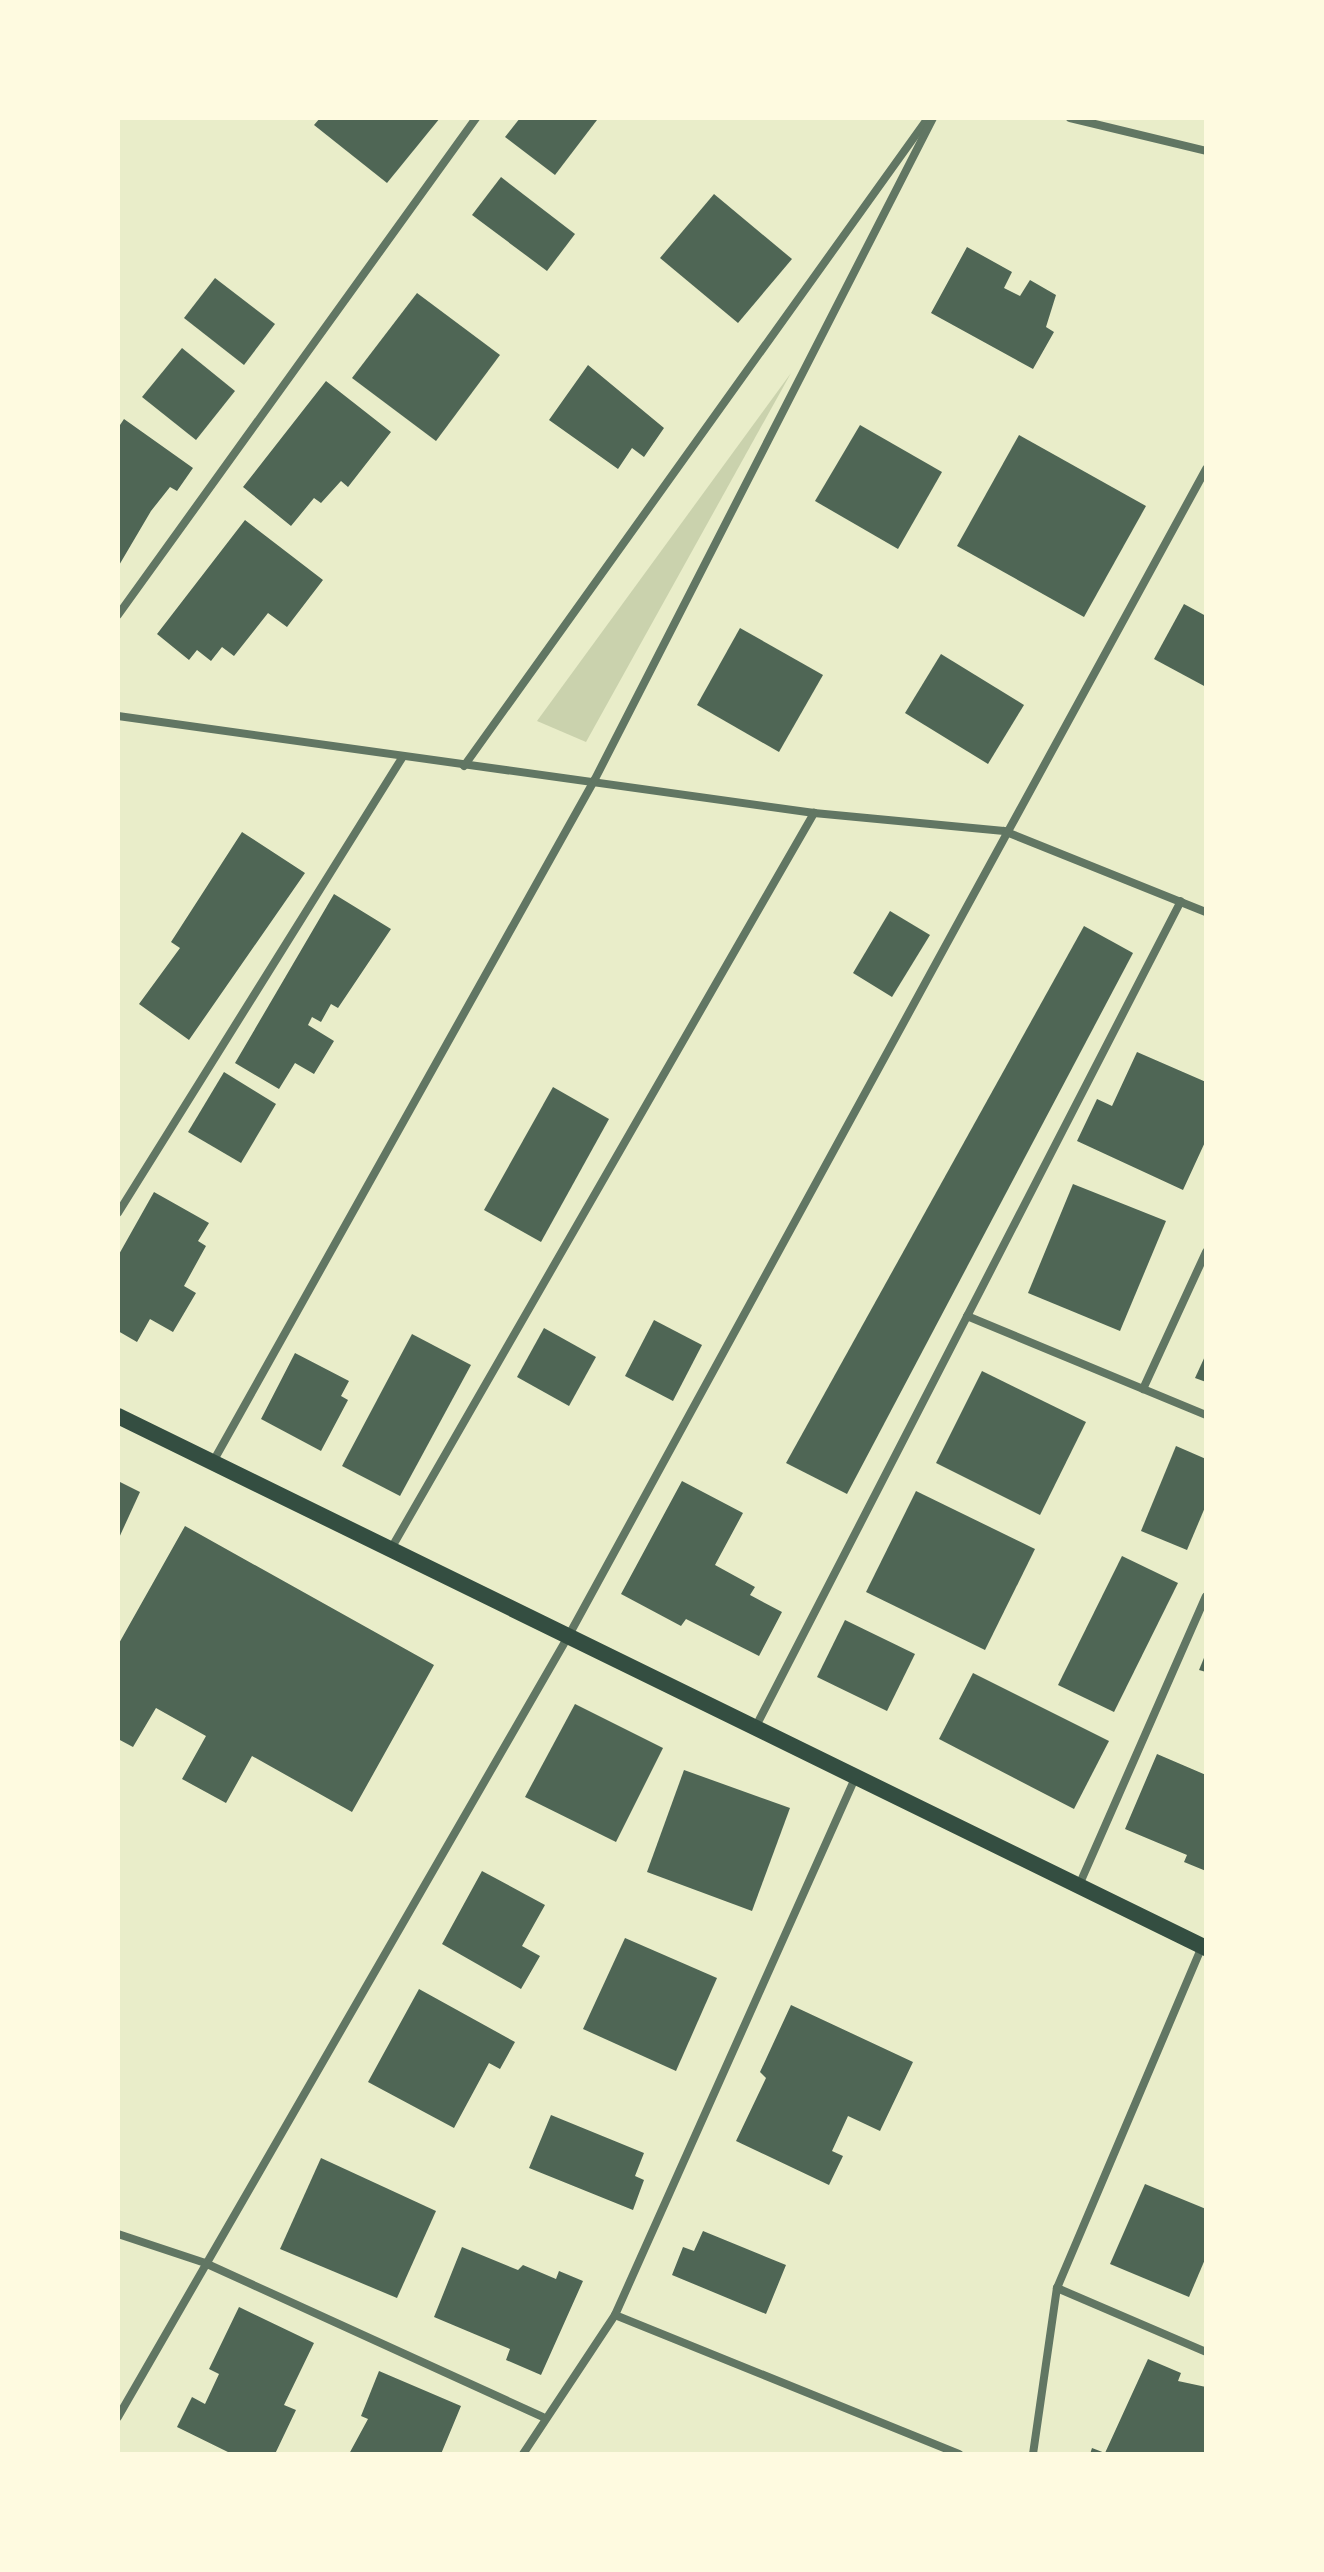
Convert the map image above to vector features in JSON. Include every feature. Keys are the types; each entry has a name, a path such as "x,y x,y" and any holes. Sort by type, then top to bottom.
{"main road":[{"path":"118,1416 392,1547 755,1728 1080,1883 1204,1947"}],"street":[{"path":"118,615 476,118"},
{"path":"464,766 930,118"},
{"path":"214,1460 595,779 930,118"},
{"path":"1070,118 1206,151"},
{"path":"118,2417 569,1635 1004,831 1206,469"},
{"path":"118,716 402,758 595,779 814,813 1004,831 1206,912"},
{"path":"118,1213 402,758"},
{"path":"392,1547 814,813"},
{"path":"755,1728 1181,901"},
{"path":"1143,1389 1206,1252"},
{"path":"967,1316 1206,1415"},
{"path":"1080,1883 1206,1596"},
{"path":"523,2454 543,2417 615,2315 856,1776"},
{"path":"1033,2454 1057,2288 1204,1947"},
{"path":"118,2234 205,2263 543,2417"},
{"path":"1057,2288 1206,2352"},
{"path":"615,2315 959,2454"}],"green space":[{"path":"791,373 586,742 537,721"}],"building":[{"path":"320,118 440,118 387,183 314,125"},
{"path":"520,118 597,120 555,175 505,137"},
{"path":"501,177 575,234 547,271 472,215"},
{"path":"714,194 792,259 738,323 660,258"},
{"path":"967,247 1012,272 1004,288 1020,296 1030,280 1056,295 1046,327 1054,332 1033,369 931,313"},
{"path":"215,278 275,324 244,365 184,318"},
{"path":"417,293 500,355 436,441 352,378"},
{"path":"182,348 235,391 196,440 142,397"},
{"path":"588,365 664,428 644,457 632,448 618,469 549,420"},
{"path":"326,381 391,432 348,487 341,481 321,503 314,498 291,526 243,487"},
{"path":"124,419 193,468 177,491 170,487 151,511 118,567 118,428"},
{"path":"860,425 942,472 898,549 815,501"},
{"path":"1019,435 1146,506 1084,617 957,546"},
{"path":"245,520 323,580 287,627 268,613 234,656 222,647 211,661 197,650 189,660 157,634"},
{"path":"1184,604 1206,616 1206,687 1154,659"},
{"path":"740,628 823,675 779,752 697,705"},
{"path":"941,654 1024,705 988,764 905,713"},
{"path":"242,832 305,873 189,1040 139,1004 180,948 171,942"},
{"path":"334,894 391,929 338,1008 331,1004 321,1022 312,1017 308,1025 334,1041 314,1074 295,1063 279,1089 235,1063"},
{"path":"890,911 930,935 892,997 853,973"},
{"path":"1084,926 1133,953 847,1494 786,1463"},
{"path":"1137,1052 1206,1082 1206,1140 1183,1190 1077,1141 1097,1099 1112,1106"},
{"path":"224,1072 276,1104 241,1163 188,1132"},
{"path":"553,1087 609,1119 541,1242 484,1210"},
{"path":"1073,1184 1166,1221 1120,1331 1028,1293"},
{"path":"154,1192 209,1223 198,1241 206,1246 184,1286 196,1293 173,1332 150,1319 137,1342 118,1331 118,1256"},
{"path":"654,1320 702,1345 673,1401 625,1376"},
{"path":"544,1328 596,1357 569,1406 517,1377"},
{"path":"412,1334 471,1365 400,1496 342,1466"},
{"path":"295,1353 349,1381 341,1396 348,1400 321,1451 261,1419"},
{"path":"1206,1354 1206,1382 1195,1378"},
{"path":"982,1371 1086,1422 1040,1515 936,1463"},
{"path":"1176,1446 1206,1459 1206,1505 1187,1550 1141,1531"},
{"path":"118,1481 140,1492 118,1540"},
{"path":"682,1481 743,1513 715,1565 755,1587 750,1595 782,1612 759,1656 686,1619 681,1626 621,1594"},
{"path":"916,1491 1035,1549 985,1650 866,1592"},
{"path":"185,1526 434,1665 352,1812 252,1756 226,1803 182,1779 206,1736 156,1708 133,1747 118,1739 118,1645"},
{"path":"1122,1556 1178,1583 1114,1712 1058,1685"},
{"path":"845,1620 915,1654 887,1711 817,1677"},
{"path":"1206,1653 1206,1672 1199,1670"},
{"path":"973,1673 1109,1741 1074,1809 939,1739"},
{"path":"575,1704 663,1748 616,1842 525,1797"},
{"path":"1157,1754 1206,1775 1206,1871 1184,1862 1187,1855 1125,1829"},
{"path":"684,1770 790,1808 752,1911 647,1872"},
{"path":"482,1871 545,1905 522,1946 540,1956 521,1989 442,1944"},
{"path":"625,1938 717,1978 676,2071 583,2029"},
{"path":"419,1989 515,2042 500,2069 489,2063 454,2128 368,2082"},
{"path":"791,2005 913,2062 880,2131 848,2116 832,2151 843,2156 829,2185 736,2141 766,2078 760,2072"},
{"path":"551,2115 644,2153 635,2176 644,2180 633,2210 529,2168"},
{"path":"321,2158 436,2211 397,2298 280,2249"},
{"path":"1145,2184 1206,2209 1206,2257 1189,2297 1110,2264"},
{"path":"703,2231 786,2265 766,2314 672,2275 683,2247 694,2251"},
{"path":"462,2247 518,2270 523,2265 556,2279 559,2271 583,2281 541,2375 506,2360 510,2349 434,2317"},
{"path":"239,2307 314,2343 284,2405 296,2410 275,2454 232,2454 177,2427 192,2397 205,2404 219,2374 209,2369"},
{"path":"1148,2359 1181,2373 1178,2381 1206,2387 1206,2454 1090,2454 1092,2448 1105,2453"},
{"path":"379,2371 461,2406 441,2454 349,2454 368,2419 361,2416"}]}
